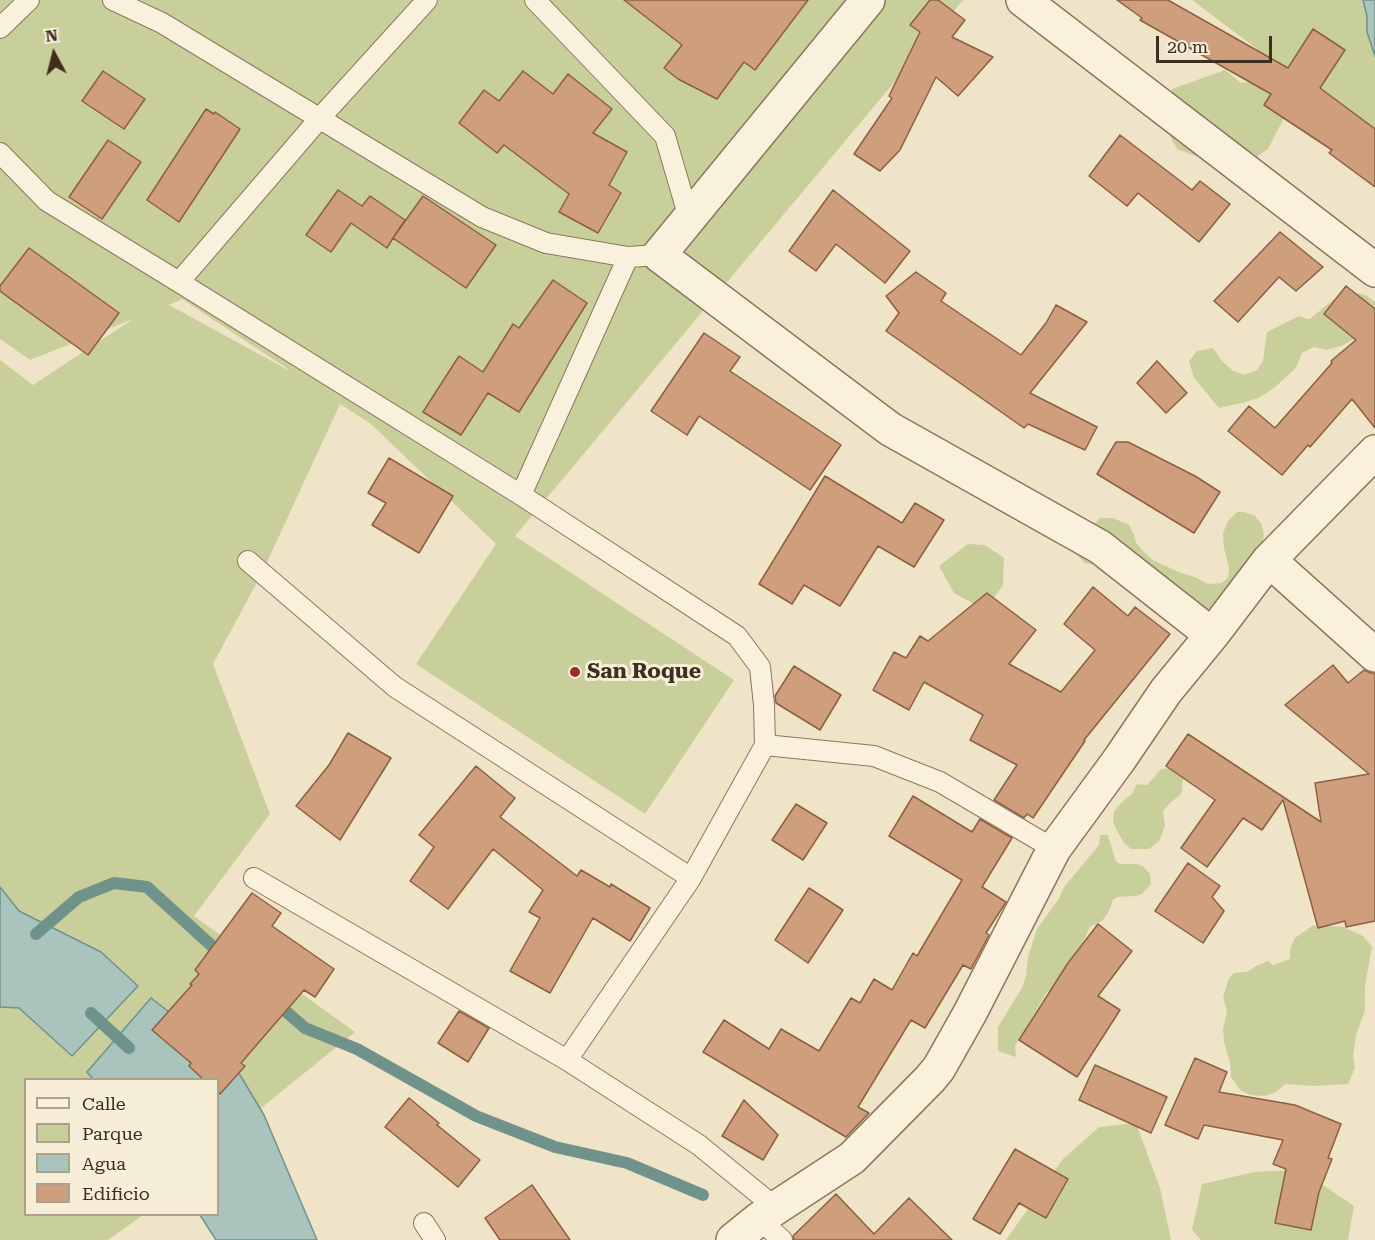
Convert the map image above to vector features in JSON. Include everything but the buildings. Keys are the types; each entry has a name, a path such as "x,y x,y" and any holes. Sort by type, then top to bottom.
{"street":[{"path":"868,0 689,218 644,256 890,429 1100,547 1212,635"},
{"path":"1023,0 1375,270"},
{"path":"733,1240 772,1222 852,1158 939,1068 970,1013 1054,849 1166,691 1269,560 1375,452"},
{"path":"1269,560 1375,655"}],"lane":[{"path":"0,28 29,0"},
{"path":"113,0 162,23 482,217 546,243 644,256 521,495"},
{"path":"179,282 320,118 427,0"},
{"path":"535,0 665,136 689,218"},
{"path":"0,153 47,201 521,495 737,636 760,667 765,745 691,878 567,1060"},
{"path":"248,561 395,687 691,878"},
{"path":"765,745 874,756 940,782 1054,849"},
{"path":"254,878 567,1060 699,1145 772,1222"},
{"path":"424,1223 435,1240"}],"green space":[{"path":"0,0 963,0 515,536 734,680 645,814 416,664 496,544 371,424 340,404 262,573 213,664 270,814 194,916 355,1032 239,1126 219,1078 24,1078 24,1216 142,1216 108,1240 0,1240 0,360 33,385 133,319 30,360 0,339","holes":["182,299 288,370 169,305"]},
{"path":"1192,0 1375,0 1375,138 1285,116 1268,149 1246,164 1217,164 1177,149 1164,125 1172,89 1225,70 1241,83 1271,79 1273,61"},
{"path":"1356,293 1366,295 1375,302 1375,329 1341,346 1326,350 1314,347 1302,353 1296,368 1273,389 1258,398 1219,408 1194,378 1189,361 1197,351 1213,348 1232,370 1244,375 1257,370 1263,361 1267,332 1299,316 1311,318 1334,299"},
{"path":"1237,512 1255,516 1261,523 1264,535 1262,545 1221,601 1191,619 1101,565 1084,563 1076,553 1075,546 1100,518 1113,518 1129,525 1136,543 1153,560 1208,584 1221,583 1228,578 1229,568 1223,533 1228,521"},
{"path":"968,544 985,545 1004,558 1003,585 985,610 954,593 939,566"},
{"path":"1170,768 1183,778 1182,792 1163,811 1165,825 1159,841 1149,849 1131,849 1124,843 1116,829 1113,822 1114,811 1132,794 1137,784 1147,785 1161,769"},
{"path":"1100,835 1108,835 1116,862 1143,866 1150,874 1151,884 1142,894 1117,897 1113,900 1102,921 1090,927 1073,960 1053,988 1047,992 1015,1046 1016,1057 998,1051 998,1027 1022,988 1028,957 1037,929 1058,900 1064,887 1099,845"},
{"path":"1312,926 1343,927 1363,936 1372,947 1365,986 1365,1011 1356,1035 1353,1056 1355,1068 1348,1084 1313,1086 1286,1084 1274,1093 1264,1096 1250,1095 1240,1090 1231,1077 1224,1042 1223,1029 1227,1011 1223,997 1229,978 1234,973 1247,972 1268,961 1273,965 1290,959 1290,949 1295,938"},
{"path":"1136,1123 1160,1188 1171,1240 1006,1240 1063,1159 1099,1127"},
{"path":"1293,1170 1320,1183 1354,1206 1348,1240 1201,1240 1192,1230 1202,1184 1254,1172"}],"water":[{"path":"1363,0 1375,0 1375,56 1367,32 1367,16"},
{"path":"0,887 19,911 101,952 138,986 72,1056 19,1008 0,1007"},
{"path":"151,998 231,1060 264,1115 317,1240 216,1240 201,1216 219,1216 219,1078 92,1078 87,1072"}],"waterway":[{"path":"36,934 79,897 114,883 147,887 224,957"},
{"path":"275,1002 305,1028 357,1049 476,1116 555,1147 627,1163 703,1195"},
{"path":"91,1013 129,1048"}],"place":[{"name":"San Roque","path":"575,672"}]}
